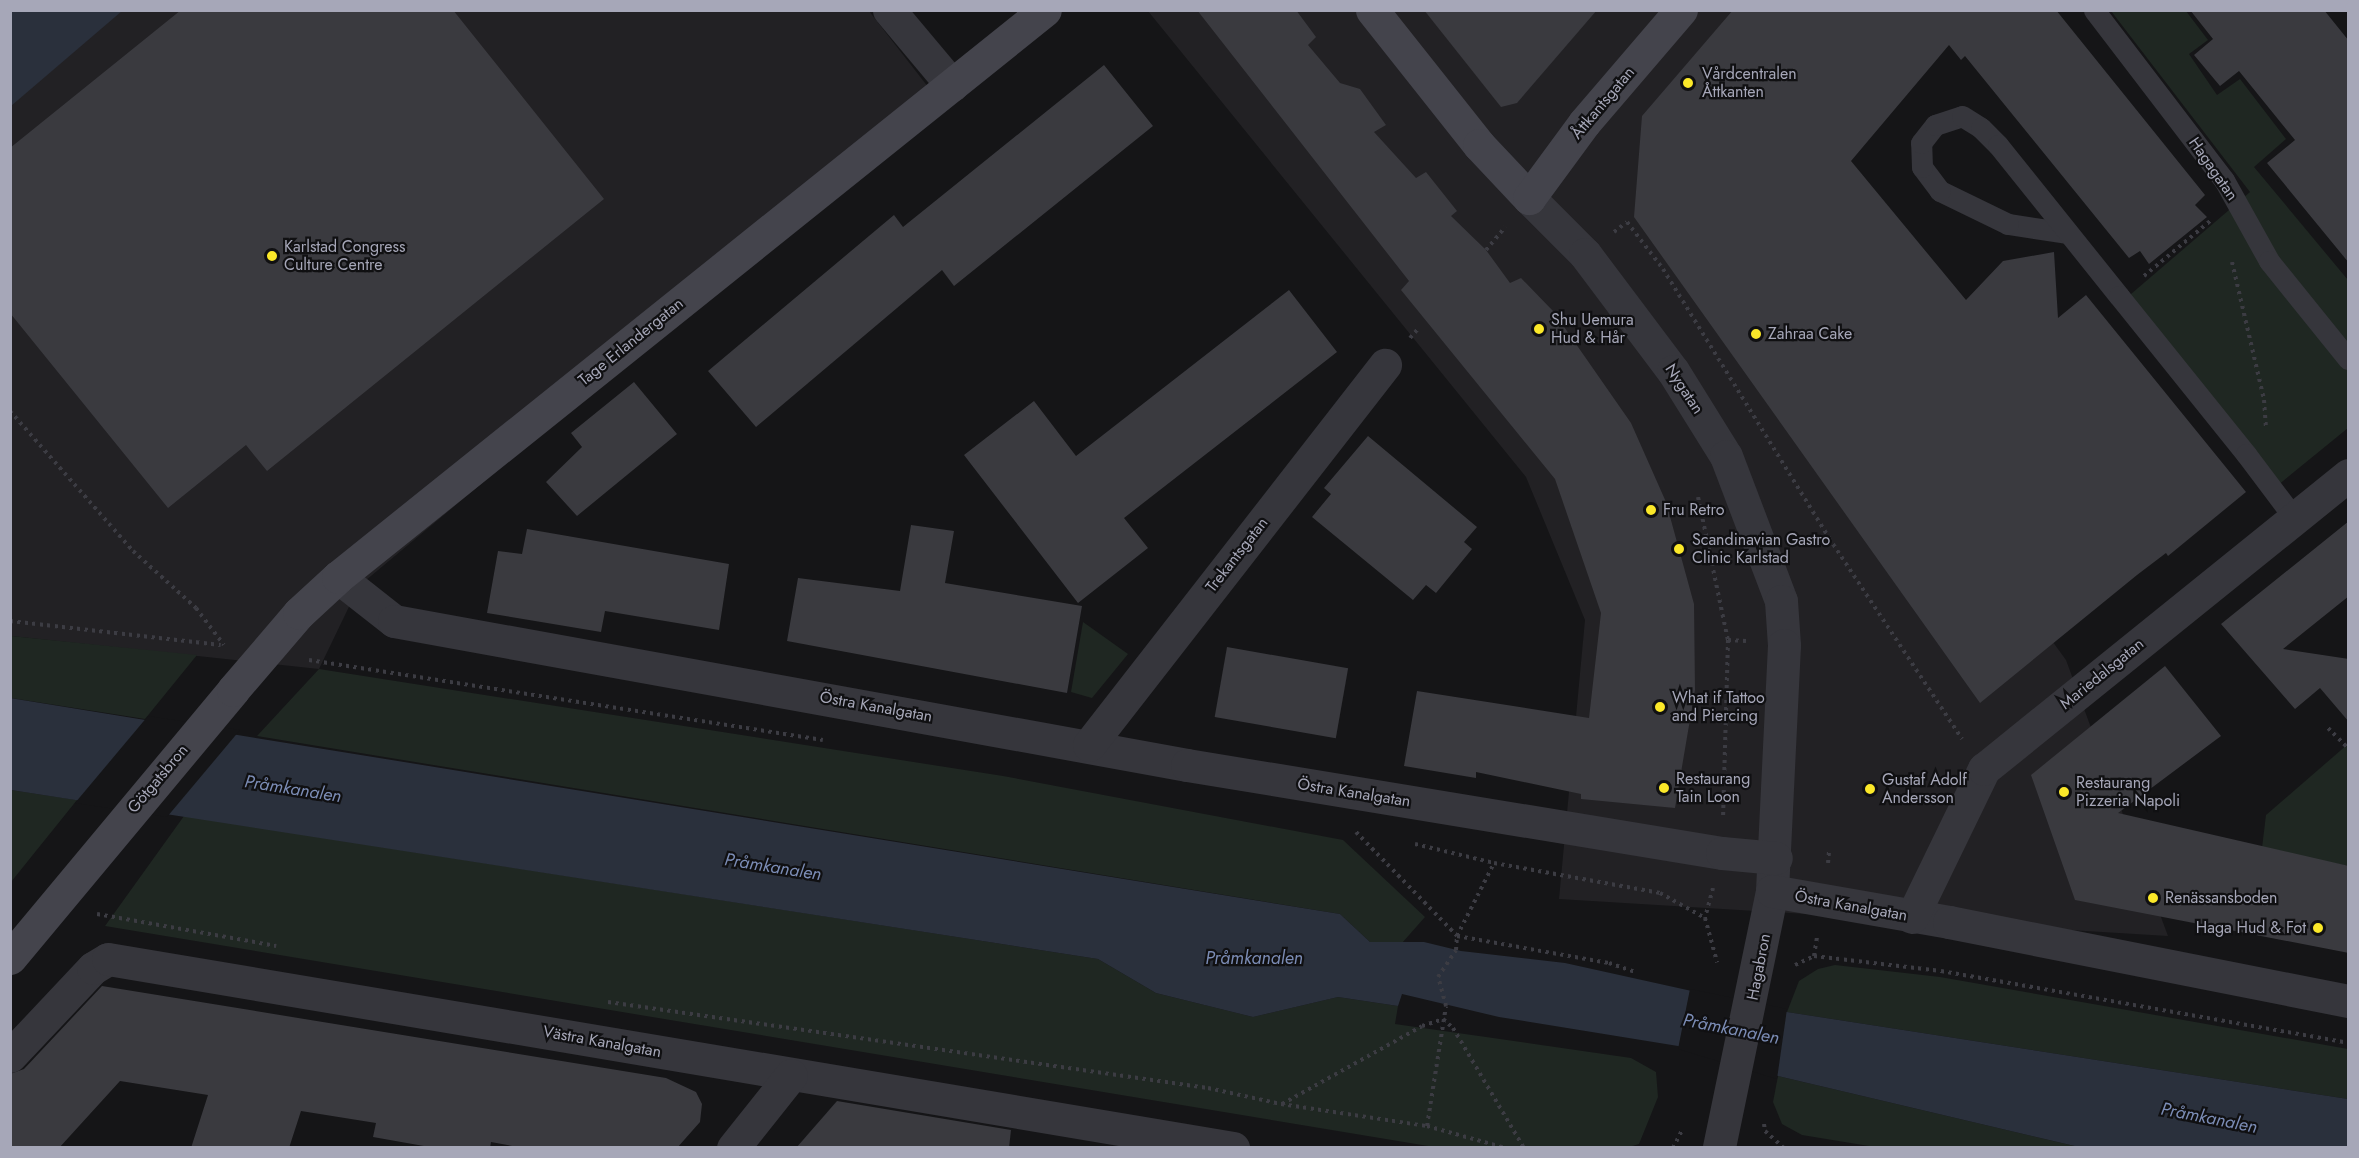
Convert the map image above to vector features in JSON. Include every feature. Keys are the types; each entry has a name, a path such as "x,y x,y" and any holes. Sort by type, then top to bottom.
{"street":[{"path":"889,10 952,85"},
{"name":"Tage Erlandergatan","path":"232,690 299,613 338,578 1045,10"},
{"name":"Nygatan","path":"1372,10 1479,146 1585,254 1673,371 1726,456 1781,601 1784,645 1776,858"},
{"name":"Åttkantsgatan","path":"1529,198 1584,123 1681,10"},
{"name":"Trekantsgatan","path":"1089,745 1385,365"},
{"name":"Mariedalsgatan","path":"1912,916 1984,769 2349,475"},
{"name":"Östra Kanalgatan","path":"338,578 394,621 1089,745 1187,765 1722,853 1776,858 1772,891 2349,1001"},
{"name":"Götgatsbron","path":"10,958 232,690"},
{"name":"Hagabron","path":"1719,1148 1758,974 1772,891"},
{"name":"Västra Kanalgatan","path":"10,1056 93,968 108,959 1233,1148"},
{"path":"733,1148 791,1075"}],"lane":[{"name":"Hagagatan","path":"2094,10 2224,180 2269,261 2349,359"},
{"path":"2068,233 2008,224 1940,191 1922,167 1921,143 1935,125 1962,116 1992,139 2119,296 2295,519"}],"path":[{"path":"2119,296 2234,198"},
{"path":"1585,254 1627,222 1663,269 1829,538 1984,769"},
{"path":"2232,256 2264,400 2272,488"},
{"path":"10,411 133,551 196,608 225,646"},
{"path":"1697,488 1728,640 1722,853 1705,918 1719,969"},
{"path":"10,621 225,646 828,741"},
{"path":"2328,728 2349,748"},
{"path":"1362,830 1351,827 1457,936 1609,963 1635,972"},
{"path":"1406,841 1494,863 1660,892 1705,918"},
{"path":"1427,1126 1446,1006 1438,976 1456,950 1457,936 1494,863"},
{"path":"50,909 84,911 282,947"},
{"path":"1790,968 1814,956 1941,971 2349,1043"},
{"path":"601,1001 1032,1060 1281,1104 1427,1126 1506,1148"},
{"path":"1281,1104 1422,1026 1443,1019"},
{"path":"1443,1019 1453,1028 1524,1148"},
{"path":"1763,1120 1765,1131 1784,1148"}],"shaded area":[{"path":"122,10 869,11 939,101 359,586 319,669 11,636 10,106"},
{"path":"1148,11 1854,11 1713,175 2066,660 2168,936 1559,899 1585,620 1526,477"},
{"path":"2111,11 2186,11 2208,40 2189,54 2217,95 2240,79 2286,139 2254,167 2348,280 2348,428 2267,494 2117,306 2250,192"},
{"path":"1083,622 1128,654 1092,698 1071,692"},
{"path":"10,636 197,655 145,719 11,698"},
{"path":"319,669 1003,776 1343,840 1425,917 1402,943 1370,942 1340,914 257,736"},
{"path":"2348,744 2348,866 2262,848 2266,815"},
{"path":"10,790 77,800 11,882"},
{"path":"184,816 1098,959 1156,993 1253,1017 1338,997 1398,1006 1395,1024 1631,1058 1656,1072 1658,1097 1639,1144 1629,1147 1434,1147 105,926"},
{"path":"1835,965 1940,977 2348,1049 2348,1099 1787,1012 1799,981 1818,969"},
{"path":"1778,1076 2079,1147 1875,1147 1802,1135 1782,1124 1773,1102"}],"water":[{"path":"11,10 122,10 122,11 11,106"},
{"name":"Pråmkanalen","path":"10,698 1340,914 1370,942 1424,942 1461,951 1565,963 1787,1012 2348,1099 2348,1147 2079,1147 1778,1076 1678,1046 1499,1017 1402,994 1398,1006 1338,997 1253,1017 1156,993 1098,959 11,790"}],"pier":[{"path":"148,716 240,730 167,817 75,803"},
{"path":"1690,989 1787,1009 1777,1079 1678,1049"}],"building":[{"name":"Karlstad Congress Culture Centre","path":"181,10 453,10 604,199 267,471 246,445 168,508 10,313 10,148"},
{"path":"1197,10 1296,10 1316,37 1308,45 1340,83 1360,89 1386,125 1374,132 1416,178 1426,172 1457,211 1451,216 1486,250 1510,283 1521,278 1553,311 1631,423 1666,502 1694,604 1695,690 1675,808 1581,799 1581,794 1476,772 1476,778 1404,766 1417,691 1589,718 1601,613 1555,479 1401,290 1409,281"},
{"path":"1424,10 1597,10 1517,103 1501,107"},
{"path":"1733,10 2056,10 2205,195 2195,205 2207,217 2149,264 2140,251 2129,258 1965,56 1961,60 1949,45 1851,161 1966,300 2003,261 2054,252 2058,318 2086,295 2246,492 2168,556 2166,553 2137,575 1980,703 1634,217 1642,116"},
{"path":"2190,10 2324,10 2349,41 2349,263 2267,163 2295,140 2239,71 2220,86 2194,55 2213,39"},
{"path":"1104,65 1153,126 954,286 942,270 756,427 708,371 894,215 903,227"},
{"path":"1289,290 1337,352 1124,518 1148,548 1078,603 964,455 1034,401 1076,456"},
{"path":"634,382 677,434 577,516 546,482 582,447 571,433"},
{"path":"1368,436 1477,527 1464,542 1472,549 1436,593 1426,585 1413,600 1312,517 1331,494 1324,488"},
{"path":"2349,521 2349,596 2283,649 2349,659 2349,722 2320,688 2295,709 2221,624"},
{"path":"911,525 954,531 945,583 1082,606 1067,693 787,641 798,578 900,591"},
{"path":"527,529 729,564 719,630 605,611 601,632 487,613 498,551 522,554"},
{"path":"1227,647 1348,668 1336,738 1215,717"},
{"path":"2165,666 2221,736 2118,813 2349,866 2349,953 2075,900 2031,775"},
{"path":"102,986 666,1078 696,1092 702,1104 700,1122 677,1148 523,1148 491,1142 490,1148 435,1148 373,1137 376,1123 301,1111 289,1148 191,1148 208,1095 120,1081 59,1148 10,1148 10,1074 24,1069"},
{"path":"837,1101 1011,1130 1009,1148 796,1148"}],"place":[{"name":"Vårdcentralen Åttkanten","path":"1688,83"},
{"name":"Karlstad Congress Culture Centre","path":"272,256"},
{"name":"Shu Uemura Hud & Hår","path":"1539,329"},
{"name":"Zahraa Cake","path":"1756,334"},
{"name":"Fru Retro","path":"1651,510"},
{"name":"Scandinavian Gastro Clinic Karlstad","path":"1679,549"},
{"name":"What if Tattoo and Piercing","path":"1660,707"},
{"name":"Restaurang Tain Loon","path":"1664,788"},
{"name":"Gustaf Adolf Andersson","path":"1870,789"},
{"name":"Restaurang Pizzeria Napoli","path":"2064,792"},
{"name":"Renässansboden","path":"2153,898"},
{"name":"Haga Hud & Fot","path":"2318,928"}]}
